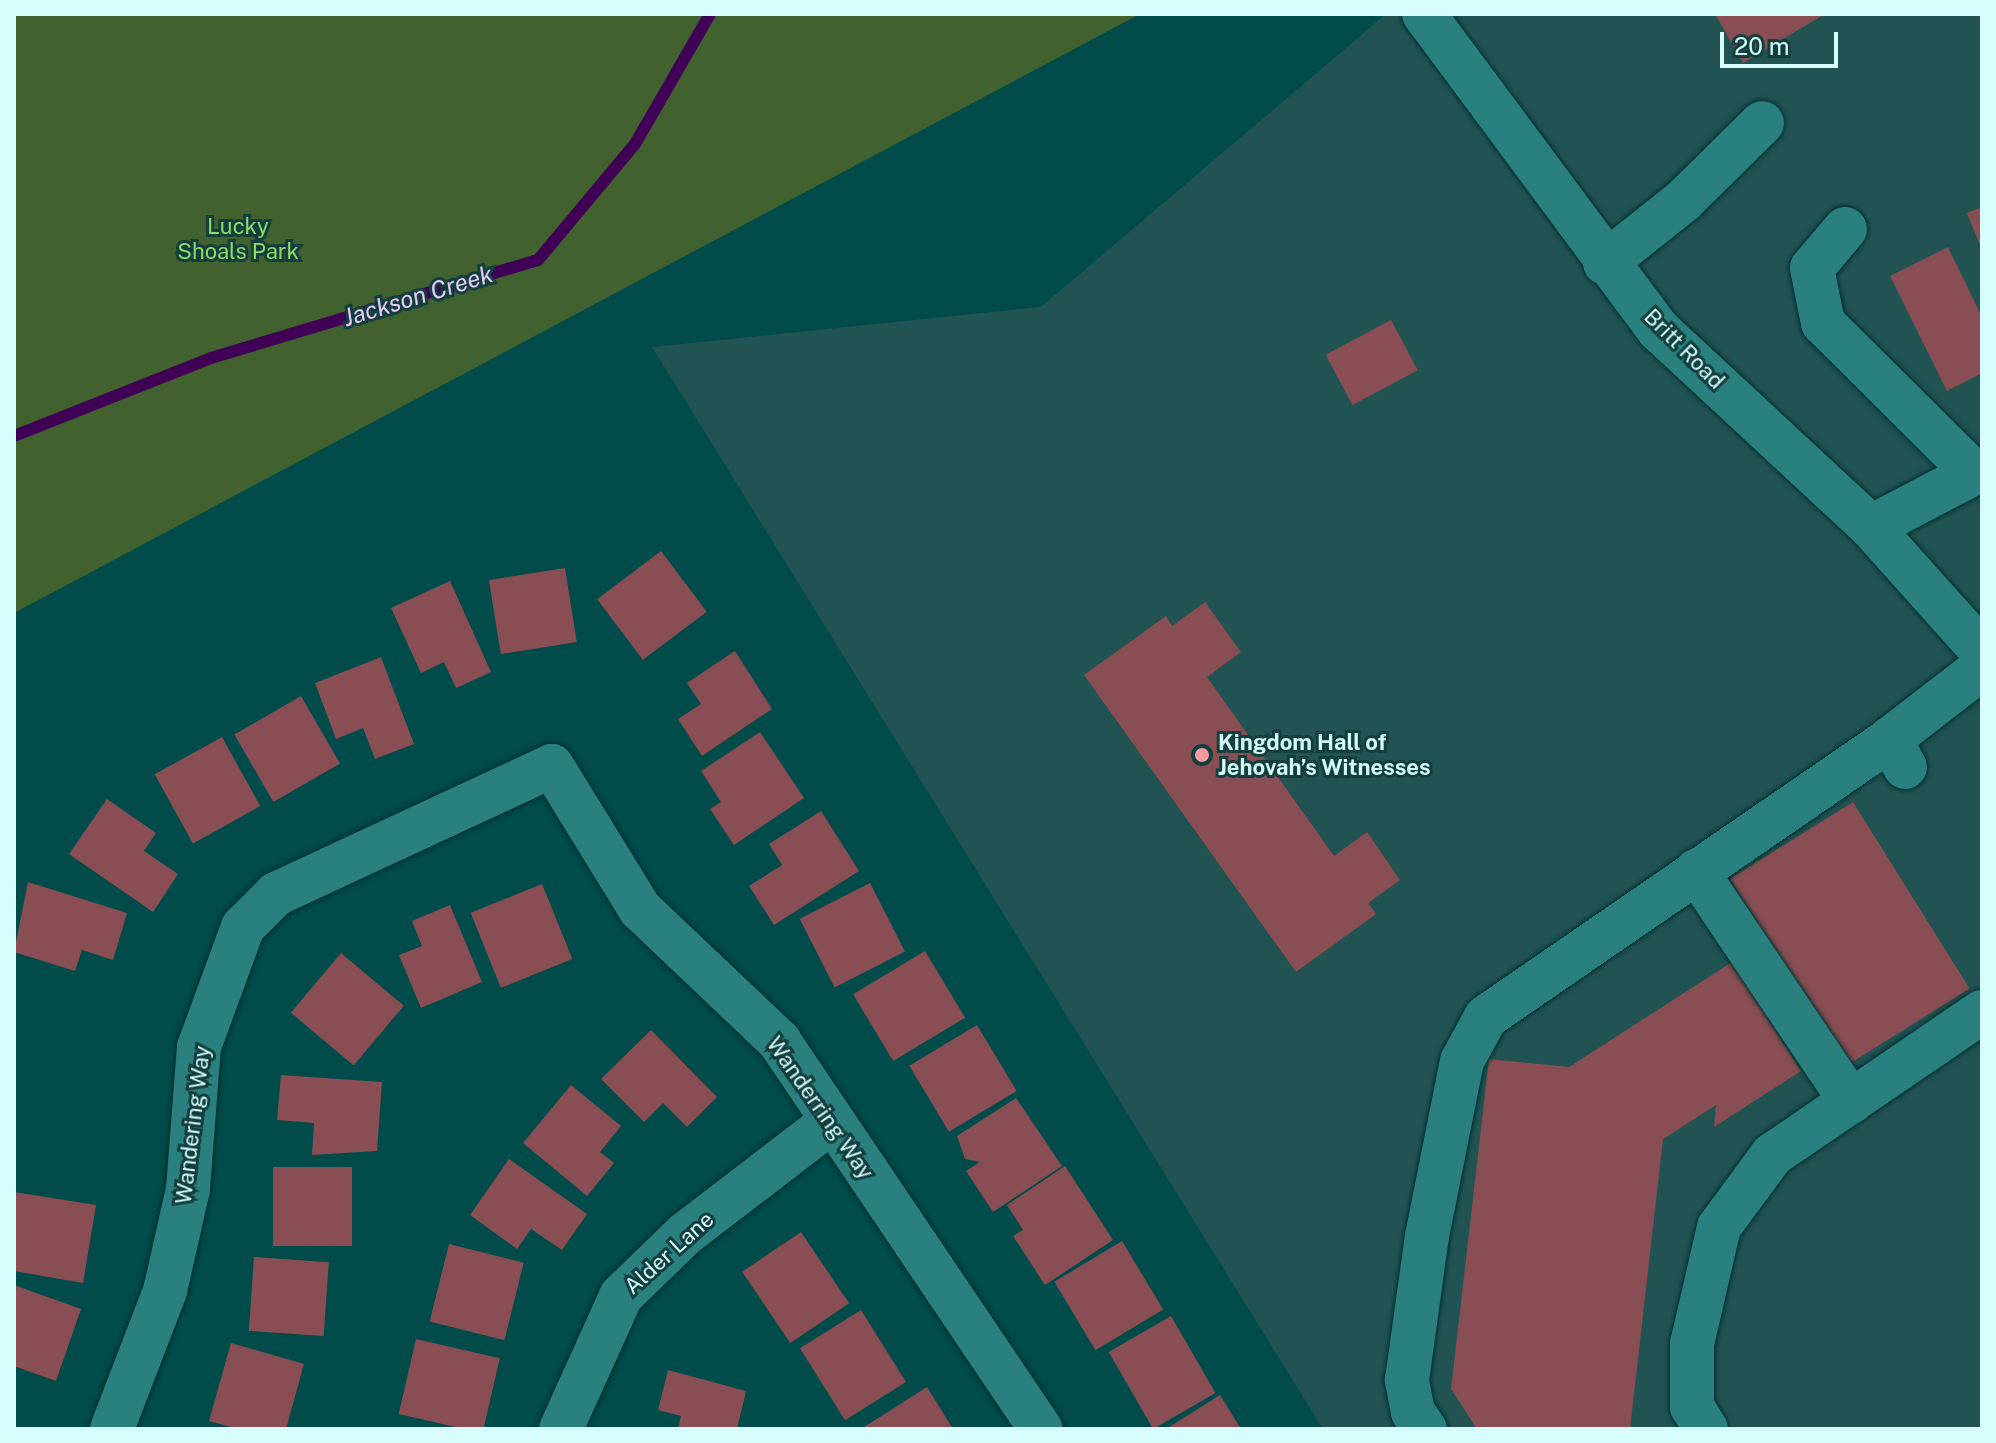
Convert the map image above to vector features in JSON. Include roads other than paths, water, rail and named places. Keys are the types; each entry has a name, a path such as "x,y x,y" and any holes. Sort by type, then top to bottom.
{"street":[{"name":"Britt Road","path":"1424,14 1605,263 1659,330 1871,527 1982,651"},
{"path":"1605,263 1683,201 1762,123"},
{"path":"1845,229 1812,268 1823,323 1978,471 1871,527"},
{"path":"1425,1429 1413,1412 1407,1380 1462,1061 1486,1017 1696,871 1897,753 1982,668"},
{"name":"Wanderring Way","path":"552,766 640,909 779,1041 1041,1429"},
{"name":"Wandering Way","path":"112,1429 165,1291 188,1189 199,1047 243,927 276,894 552,766"},
{"path":"1696,871 1851,1102"},
{"path":"1706,1429 1692,1407 1692,1344 1719,1227 1772,1155 1982,1012"},
{"name":"Alder Lane","path":"561,1429 621,1296 685,1234 832,1121"}],"waterway":[{"name":"Jackson Creek","path":"14,436 211,358 538,260 635,144 710,14"}],"place":[{"name":"Kingdom Hall of Jehovah’s Witnesses","path":"1202,755"}],"park label":[{"name":"Lucky Shoals Park","path":"238,238"}]}
